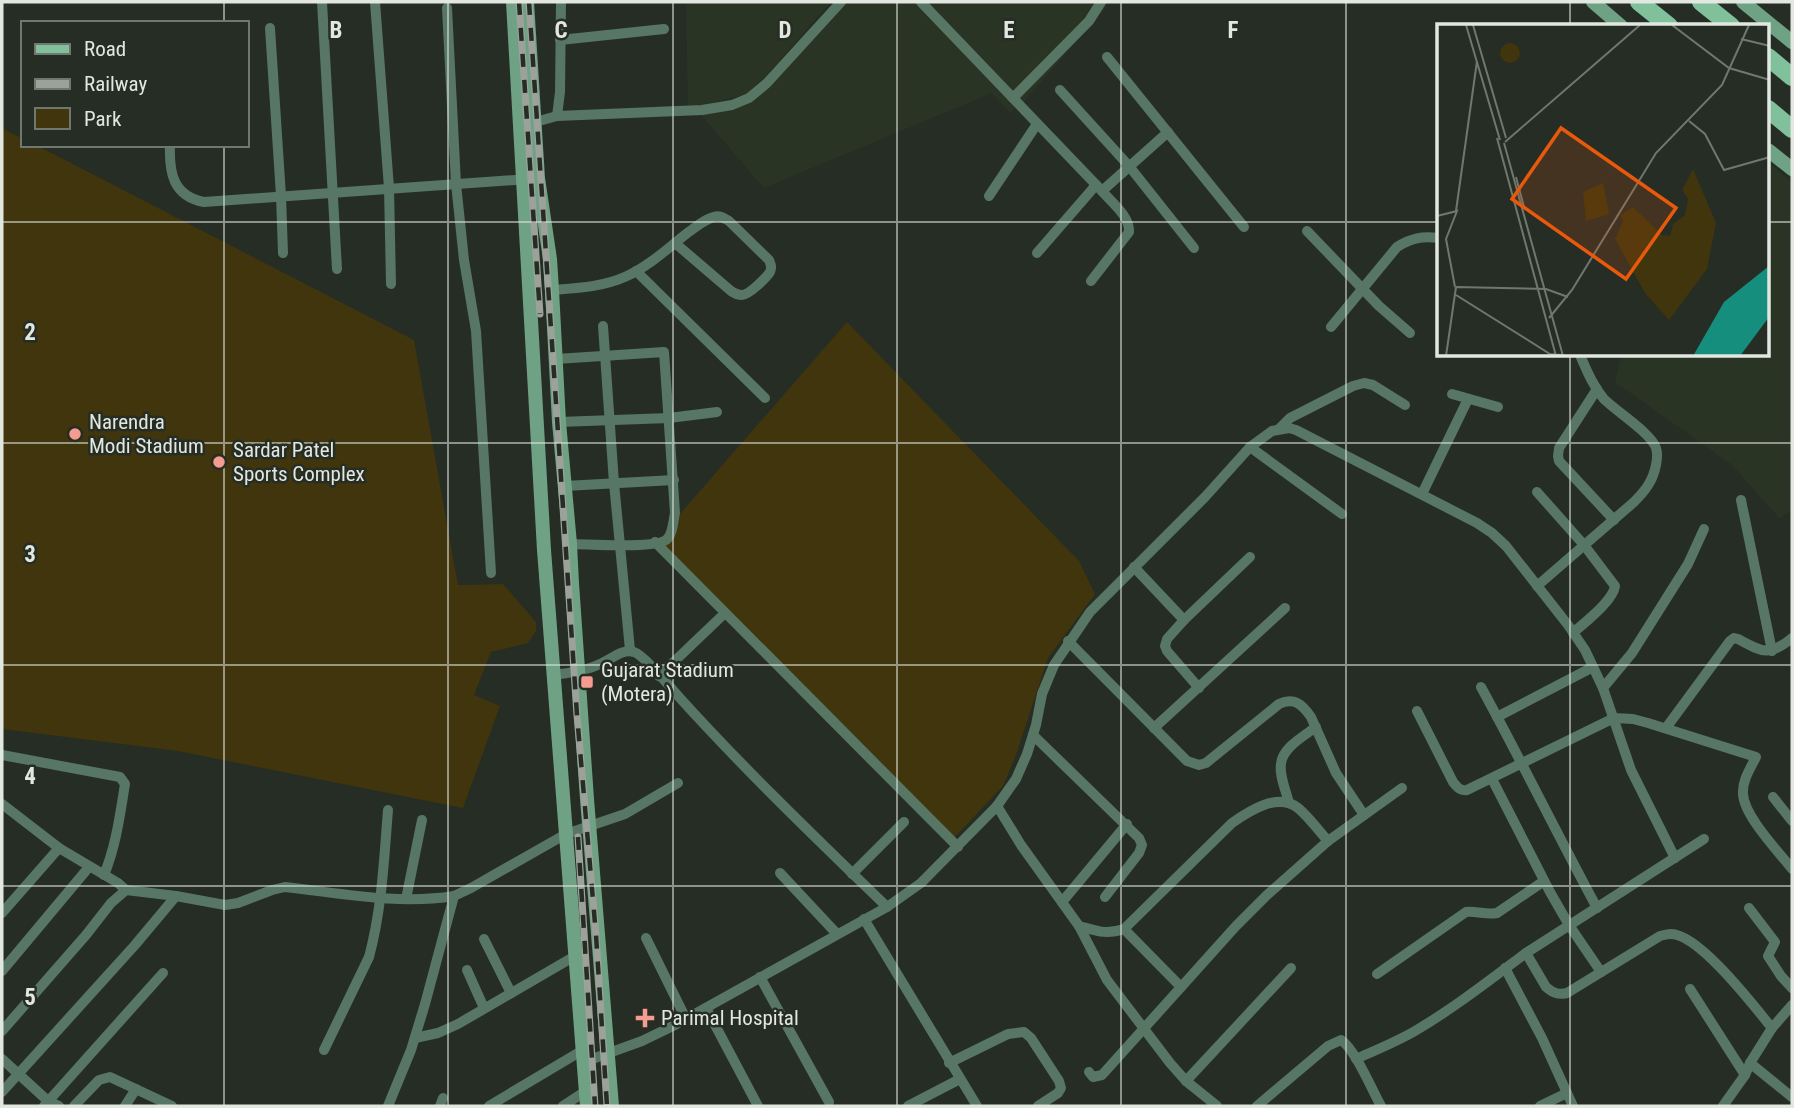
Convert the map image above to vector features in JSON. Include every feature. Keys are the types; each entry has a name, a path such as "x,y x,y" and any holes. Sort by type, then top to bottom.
{"main road":[{"path":"1640,2 1667,24"},
{"path":"1706,3 1729,24"},
{"path":"1770,59 1792,77"},
{"path":"1770,111 1792,130"}],"street":[{"path":"322,2 337,269"},
{"path":"375,2 389,188 391,284"},
{"path":"513,2 531,178 544,550 587,1106"},
{"path":"527,2 527,125"},
{"path":"557,116 560,92 561,2"},
{"path":"527,125 557,116 702,110 732,105 749,98 767,83 841,2"},
{"path":"921,2 1127,219 1129,232 1091,281"},
{"path":"1013,99 1089,21 1101,2"},
{"path":"1593,2 1619,24"},
{"path":"1743,2 1792,42"},
{"path":"447,8 456,184 464,260 476,331 491,573"},
{"path":"270,28 283,253"},
{"path":"561,40 664,29"},
{"path":"1107,57 1244,227"},
{"path":"1060,89 1129,166 1194,248"},
{"path":"989,196 1037,124"},
{"path":"1037,253 1099,188 1168,132"},
{"path":"170,147 170,171 181,191 204,202 531,178"},
{"path":"1770,152 1792,169"},
{"path":"531,178 550,259 559,422 612,1106"},
{"path":"552,290 609,284 636,271 706,220 721,216 769,260 770,271 751,291 740,295 731,292 676,243"},
{"path":"1307,231 1379,306 1410,333"},
{"path":"1331,327 1397,247 1419,237 1437,238"},
{"path":"636,271 765,398"},
{"path":"603,326 630,650"},
{"path":"556,359 664,352 674,480 675,513 669,536 664,541 644,545 570,544"},
{"path":"1537,586 1634,502 1647,489 1654,475 1656,447 1650,438 1605,400 1581,357"},
{"path":"1279,429 1290,418 1364,383 1373,385 1405,405"},
{"path":"1597,389 1559,448 1558,456 1564,468 1614,520"},
{"path":"1452,394 1498,407"},
{"path":"1422,494 1468,399"},
{"path":"559,422 668,418 717,412"},
{"path":"489,1106 583,1056 608,1053 642,1041 686,1019 887,907 921,883 997,806 1016,779 1027,754 1042,694 1054,665 1090,612 1205,497 1250,447 1279,429 1296,430 1422,494 1476,523 1506,546 1585,650 1603,688 1631,769 1675,858"},
{"path":"1250,447 1342,514"},
{"path":"565,486 674,480"},
{"path":"1536,492 1584,545 1615,586 1614,592 1605,603 1573,633"},
{"path":"1741,500 1772,651"},
{"path":"1603,688 1632,653 1681,575 1704,529"},
{"path":"655,542 958,847"},
{"path":"1199,688 1167,651 1167,639 1250,557"},
{"path":"1134,567 1184,620"},
{"path":"1154,728 1285,608"},
{"path":"659,676 725,612"},
{"path":"1666,728 1734,638 1763,652 1772,651 1792,638"},
{"path":"1068,641 1187,761 1199,765 1206,763 1279,704 1287,700 1295,701 1306,710 1336,773 1364,815"},
{"path":"553,675 597,666 630,650 642,656 807,830 887,907"},
{"path":"1497,717 1593,667"},
{"path":"1481,687 1597,908"},
{"path":"1417,711 1457,788 1462,791 1492,779 1614,718 1633,719 1666,728 1756,757 1745,780 1743,794 1746,808 1792,869"},
{"path":"1289,803 1280,764 1283,755 1316,727"},
{"path":"1033,735 1139,838 1142,845 1139,853 1105,897"},
{"path":"2,755 123,779 125,784 117,834 104,875"},
{"path":"1492,779 1544,881 1569,925 1601,972"},
{"path":"2,804 59,848 118,883 126,891 225,905 285,887 429,900 454,896 566,834 625,814 678,783"},
{"path":"1088,1072 1093,1077 1101,1074 1267,895 1328,841 1402,788"},
{"path":"1773,797 1792,821"},
{"path":"1079,926 1104,933 1124,929 1232,823 1261,806 1277,802 1289,803 1298,808 1328,841"},
{"path":"997,806 1021,845 1079,926 1107,980 1186,1081 1217,1106"},
{"path":"324,1050 369,957 381,897 388,810"},
{"path":"406,899 422,820"},
{"path":"852,874 904,822"},
{"path":"1062,902 1127,824"},
{"path":"1356,1059 1416,1030 1456,1005 1526,953 1704,839"},
{"path":"2,913 59,848"},
{"path":"2,971 89,867"},
{"path":"780,873 837,934"},
{"path":"1377,974 1466,912 1491,915 1497,913 1544,881"},
{"path":"2,1031 111,904 126,891"},
{"path":"2,1092 176,896"},
{"path":"388,1106 415,1038 454,896"},
{"path":"1749,908 1775,942 1768,956 1792,988"},
{"path":"864,919 977,1106"},
{"path":"1124,929 1181,987"},
{"path":"1526,953 1546,987 1559,995 1567,993 1660,936 1671,934 1683,937 1703,951 1726,973 1772,1028"},
{"path":"646,938 686,1019"},
{"path":"484,939 511,993"},
{"path":"415,1038 438,1033 575,957"},
{"path":"1186,1081 1291,968"},
{"path":"1505,968 1542,1038 1573,1106"},
{"path":"467,970 484,1008"},
{"path":"2,1059 50,1104 163,973"},
{"path":"760,977 829,1101"},
{"path":"1690,989 1745,1074"},
{"path":"1723,1106 1772,1028 1792,1005"},
{"path":"706,1008 758,1106"},
{"path":"949,1063 1008,1034 1024,1032 1031,1038 1059,1080 1061,1088 1038,1106"},
{"path":"1257,1106 1336,1041 1341,1040 1356,1059 1381,1106"},
{"path":"1750,1063 1792,1097"},
{"path":"74,1106 99,1080 110,1077 172,1106"},
{"path":"908,1106 960,1079"},
{"path":"125,1106 136,1089"},
{"path":"563,1106 586,1091"},
{"path":"1540,1106 1567,1093"}],"shaded area":[{"path":"686,2 831,2 764,78 745,95 688,106"},
{"path":"844,2 1111,2 1022,104 1010,113 992,93 764,188 700,114 734,109"},
{"path":"1770,164 1792,183 1792,509 1780,519 1732,465 1615,382 1621,357 1770,357"}],"green space":[{"name":"Sardar Patel Sports Complex","path":"2,128 21,138 21,147 40,147 414,340 458,585 503,584 536,622 536,631 528,643 491,652 474,695 500,706 463,808 178,751 2,729"},
{"path":"847,322 1079,561 1095,594 1048,658 1003,786 953,839 658,552 679,515"}],"railway":[{"path":"519,2 540,314"},
{"path":"529,2 577,715 596,935 607,1106"},
{"path":"578,837 595,1106"}],"place":[{"name":"Narendra Modi Stadium","path":"75,434"},
{"name":"Sardar Patel Sports Complex","path":"219,462"},
{"name":"Gujarat Stadium (Motera)","path":"587,682"},
{"name":"Parimal Hospital","path":"645,1018"}]}
